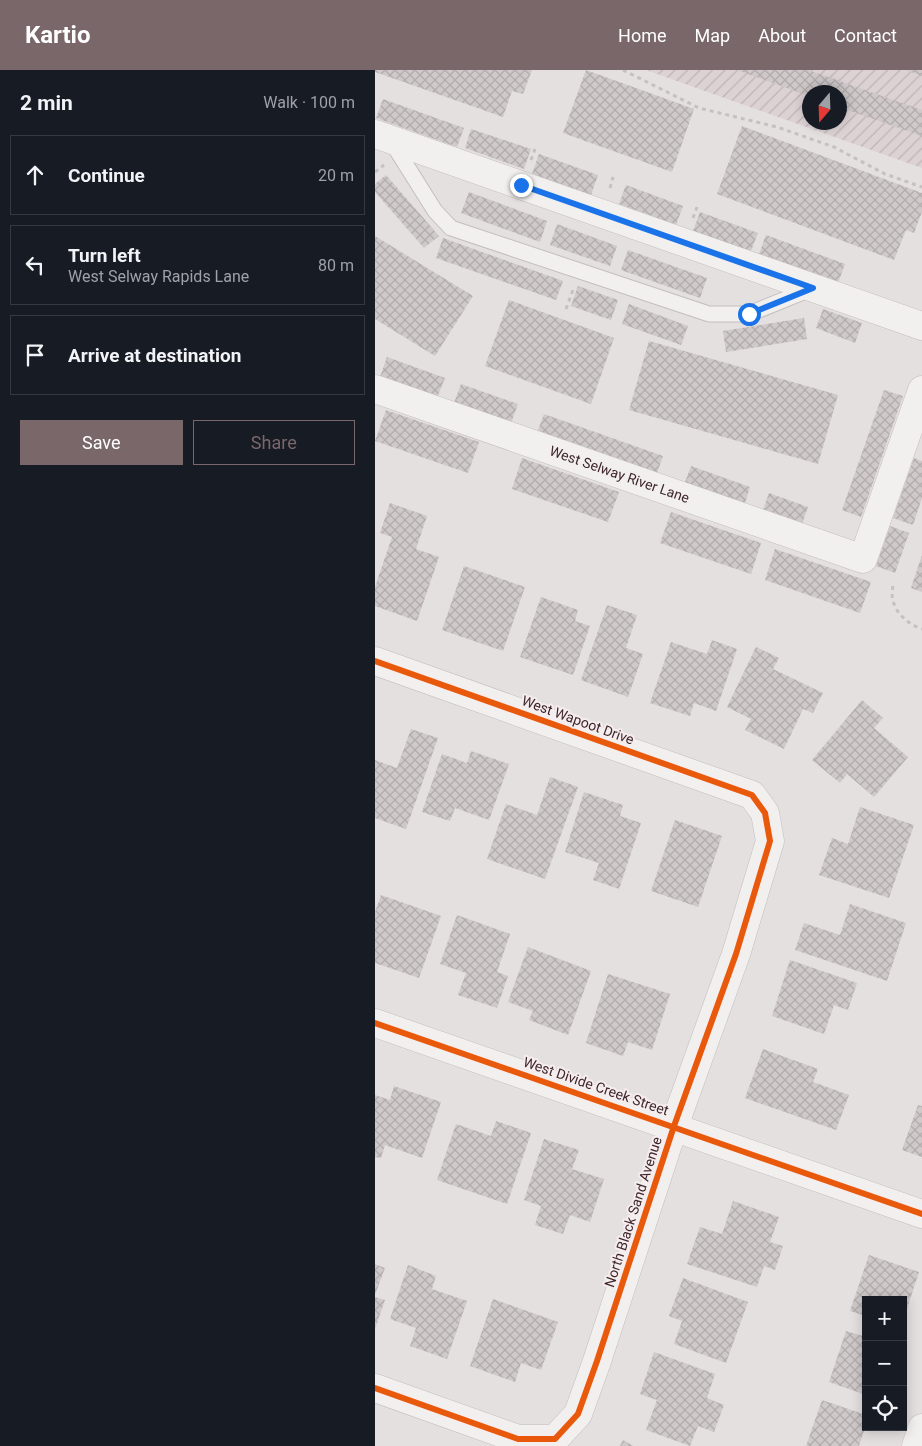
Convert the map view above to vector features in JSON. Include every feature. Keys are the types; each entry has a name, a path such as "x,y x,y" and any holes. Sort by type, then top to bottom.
{"street":[{"path":"383,137 922,326"},
{"name":"West Selway River Lane","path":"375,389 863,559 920,400"},
{"name":"West Wapoot Drive","path":"375,661 752,795 765,813"},
{"name":"North Black Sand Avenue","path":"375,1388 518,1439 555,1439 577,1414 597,1361 674,1126 736,954 770,841 765,813"},
{"name":"West Divide Creek Street","path":"375,1023 922,1214"},
{"path":"916,1446 922,1428"}],"lane":[{"path":"383,137 435,211 451,228 709,314 749,314 813,288"}],"path":[{"path":"623,70 699,108 793,132 834,147 885,174 922,187"},
{"path":"893,586 891,593 893,603 900,615 913,626 922,629"}],"shaded area":[{"path":"646,70 922,70 922,168 815,130 847,130 847,85 802,85 802,125"}],"building":[{"path":"375,70 532,70 523,94 512,91 503,117 375,72"},
{"path":"586,70 694,109 672,172 563,133"},
{"path":"737,70 808,70 922,110 922,136 847,110 847,85 802,85 802,93"},
{"path":"906,70 922,70 922,76"},
{"path":"383,99 464,128 457,147 376,118"},
{"path":"742,126 922,193 922,212 914,233 906,230 894,260 717,194"},
{"path":"471,129 531,149 524,169 465,148"},
{"path":"539,154 598,175 591,195 532,174"},
{"path":"386,175 439,236 424,248 375,192 375,184"},
{"path":"626,185 683,206 676,225 619,204"},
{"path":"469,192 547,221 540,242 461,213"},
{"path":"700,212 758,233 751,251 693,231"},
{"path":"557,224 617,246 610,266 550,245"},
{"path":"766,235 845,264 838,283 759,254"},
{"path":"375,236 473,296 435,356 375,319"},
{"path":"443,238 563,281 556,300 436,258"},
{"path":"628,250 707,278 700,298 621,270"},
{"path":"578,286 618,300 611,320 571,306"},
{"path":"509,300 614,338 591,404 485,366"},
{"path":"629,304 688,326 681,345 622,324"},
{"path":"823,309 862,323 855,343 816,328"},
{"path":"804,318 807,339 726,352 723,331"},
{"path":"649,341 838,395 818,464 629,410"},
{"path":"387,357 445,378 437,398 380,377"},
{"path":"461,384 518,404 511,423 454,403"},
{"path":"884,390 903,396 861,517 842,510"},
{"path":"386,410 479,442 468,473 375,441"},
{"path":"544,414 663,456 656,476 537,433"},
{"path":"522,458 619,492 608,522 512,489"},
{"path":"914,458 922,461 922,498 913,525 893,518"},
{"path":"691,466 750,487 744,506 684,485"},
{"path":"769,493 808,507 801,527 762,513"},
{"path":"390,503 427,516 416,549 439,557 417,621 375,606 375,587 392,537 380,533"},
{"path":"671,512 761,543 751,574 660,543"},
{"path":"890,526 909,533 895,573 876,566"},
{"path":"775,549 871,582 860,613 765,580"},
{"path":"922,555 922,592 911,588"},
{"path":"464,566 525,587 503,651 442,630"},
{"path":"541,597 578,610 575,621 590,626 573,675 520,657"},
{"path":"607,605 637,615 626,648 643,654 628,697 581,680"},
{"path":"712,640 737,649 716,711 694,703 690,716 650,703 671,642 707,654"},
{"path":"756,647 779,658 773,669 823,693 813,713 803,709 784,749 745,730 751,719 727,707"},
{"path":"862,700 883,718 874,728 908,757 874,797 847,774 840,783 812,760"},
{"path":"411,729 438,738 406,829 375,818 375,760 397,768"},
{"path":"471,751 509,764 489,820 455,808 450,821 422,812 442,754 467,763"},
{"path":"550,777 578,787 545,879 487,859 506,804 537,815"},
{"path":"584,792 623,805 620,816 641,823 619,889 593,880 599,863 565,852"},
{"path":"860,807 914,825 889,898 819,875 832,838 848,844"},
{"path":"675,820 722,836 698,907 651,891"},
{"path":"381,895 441,916 419,978 375,963 375,912"},
{"path":"850,904 906,923 887,981 795,950 804,923 840,935"},
{"path":"457,915 510,934 497,972 508,976 497,1008 458,995 466,973 440,964"},
{"path":"528,947 591,971 568,1035 529,1020 533,1011 508,1002"},
{"path":"790,960 857,983 848,1010 834,1005 824,1034 772,1016"},
{"path":"608,974 670,994 652,1050 628,1042 623,1056 586,1043"},
{"path":"763,1049 818,1069 813,1082 849,1095 836,1130 745,1098"},
{"path":"394,1086 441,1102 422,1158 385,1145 381,1158 375,1157 375,1095 390,1100"},
{"path":"918,1105 922,1106 922,1157 902,1150"},
{"path":"496,1121 531,1133 507,1204 437,1180 456,1124 491,1136"},
{"path":"544,1139 579,1150 572,1169 604,1179 590,1222 570,1215 563,1234 535,1225 541,1206 524,1200"},
{"path":"733,1201 779,1217 770,1242 783,1246 775,1270 764,1266 757,1287 687,1264 700,1227 722,1234"},
{"path":"869,1255 919,1272 907,1309 907,1296 862,1296 862,1315 850,1311"},
{"path":"375,1264 385,1268 375,1295"},
{"path":"408,1265 436,1276 432,1289 467,1301 447,1359 410,1346 416,1328 390,1319"},
{"path":"683,1278 748,1302 726,1363 674,1344 682,1321 669,1316"},
{"path":"375,1297 385,1300 375,1329"},
{"path":"493,1299 558,1322 541,1370 521,1363 515,1382 470,1366"},
{"path":"846,1331 862,1336 862,1394 829,1382"},
{"path":"654,1352 715,1374 707,1398 724,1405 714,1432 698,1426 690,1446 646,1430 657,1400 640,1394"},
{"path":"822,1400 862,1414 862,1431 864,1431 859,1446 806,1446"},
{"path":"623,1440 633,1446 620,1446"}],"cycle path":[{"path":"375,661 752,795 765,813 770,841 736,954 674,1126 578,1414 555,1439 518,1439 375,1388"},
{"path":"375,1023 922,1214"}],"route":[{"path":"521,185 813,288 749,314"}]}
